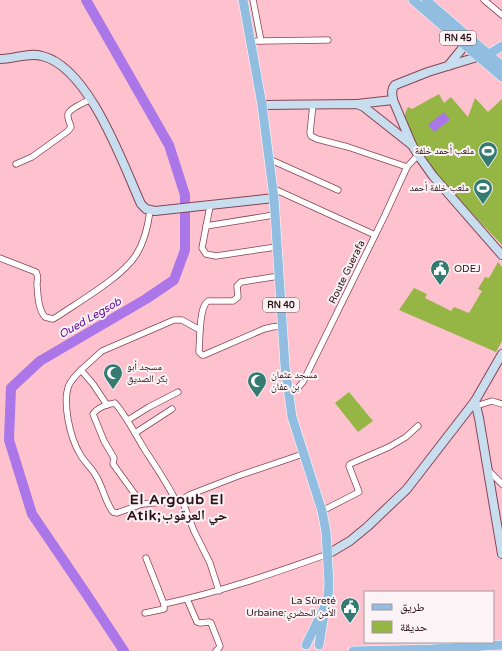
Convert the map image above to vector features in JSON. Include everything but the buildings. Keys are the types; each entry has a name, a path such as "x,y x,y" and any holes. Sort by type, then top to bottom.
{"main road":[{"name":"RN 40","path":"243,0 262,105 274,198 276,247 285,366 292,417 322,511 328,554 328,596 325,606 303,649"},
{"name":"RN 45","path":"413,0 465,44 477,57 502,77"},
{"name":"RN 45","path":"426,0 495,59"},
{"path":"495,59 502,46"},
{"name":"RN 40","path":"321,648 325,606"},
{"path":"303,649 311,642 321,648"},
{"path":"353,651 434,650 502,645"}],"street":[{"path":"253,0 261,41"},
{"path":"484,0 502,15"},
{"path":"251,42 328,40"},
{"path":"447,67 465,44"},
{"path":"502,50 495,59 477,57 428,72 395,85 392,88 393,100 412,145 418,155 433,176 502,255"},
{"path":"0,59 36,54 50,58 58,63 77,80 91,99 115,146 141,204 150,211 210,206 274,198"},
{"path":"16,164 32,157 70,129 71,127 68,117 69,112 91,99"},
{"path":"262,105 357,104 393,100"},
{"path":"313,104 310,133 314,138 348,147 407,167"},
{"path":"357,104 364,107 412,145"},
{"name":"Route Guerafa","path":"289,393 296,390 303,382 407,167 418,155"},
{"path":"269,159 338,190"},
{"path":"272,188 375,235"},
{"path":"210,206 202,248 204,252 216,256 276,247"},
{"path":"0,258 36,272 38,276 37,284 40,310 45,317 53,318 92,293 126,267 136,255 143,241 147,230 150,211"},
{"path":"206,226 274,215"},
{"path":"279,276 242,282 237,286 238,297 233,301 206,302 200,330 199,352 204,355 264,329 282,326"},
{"path":"200,330 182,320 174,320 98,354 81,370 70,384 67,397 69,427 74,443 87,464 95,473 113,512 142,504 182,500 189,495 238,476 303,454"},
{"path":"164,604 219,591 328,554 350,541 407,489 476,404 502,354"},
{"path":"81,370 107,404"},
{"path":"128,420 178,392"},
{"path":"476,404 492,401 502,404"},
{"path":"142,504 113,464 114,458 104,441 93,416 93,413 107,404 115,403 128,420 168,484 176,501"},
{"path":"476,404 502,554"},
{"path":"135,433 172,409"},
{"path":"322,511 359,492 349,466 350,464 389,447 418,426"},
{"path":"488,470 502,484"},
{"path":"182,500 194,531 210,563 219,591"},
{"path":"145,613 164,609 164,604 146,558"},
{"path":"187,599 196,622 211,623 220,646 216,651"}],"green space":[{"name":"ملعب خلفة أحمد","path":"439,94 444,103 451,97 468,117 475,98 488,112 502,99 502,245 423,162 409,135 404,120 408,107 412,109"},
{"path":"498,262 502,267 502,341 496,352 399,310 414,288 427,294 425,298 451,311 454,307 469,313 482,291 478,289 485,277 489,278"},
{"path":"349,392 373,421 358,432 335,403"}],"shaded area":[{"path":"444,112 450,120 434,132 428,125"}],"waterway":[{"name":"Oued Legsob","path":"86,0 169,145 185,195 185,250 174,280 146,299 40,361 11,388 9,440 32,514 124,651"}],"place":[{"name":"ملعب أحمد خلفة","path":"488,168"},
{"name":"ملعب خلفة أحمد","path":"483,205"},
{"name":"ODEJ","path":"440,286"},
{"name":"مسجد أبو بكر الصديق","path":"113,390"},
{"name":"مسجد عثمان بن عفان","path":"257,398"},
{"name":"La Sûreté Urbaine;الأمن الحضري","path":"350,624"}],"district":[{"name":"El Argoub El Atik;حي العرقوب","path":"177,508"}]}
